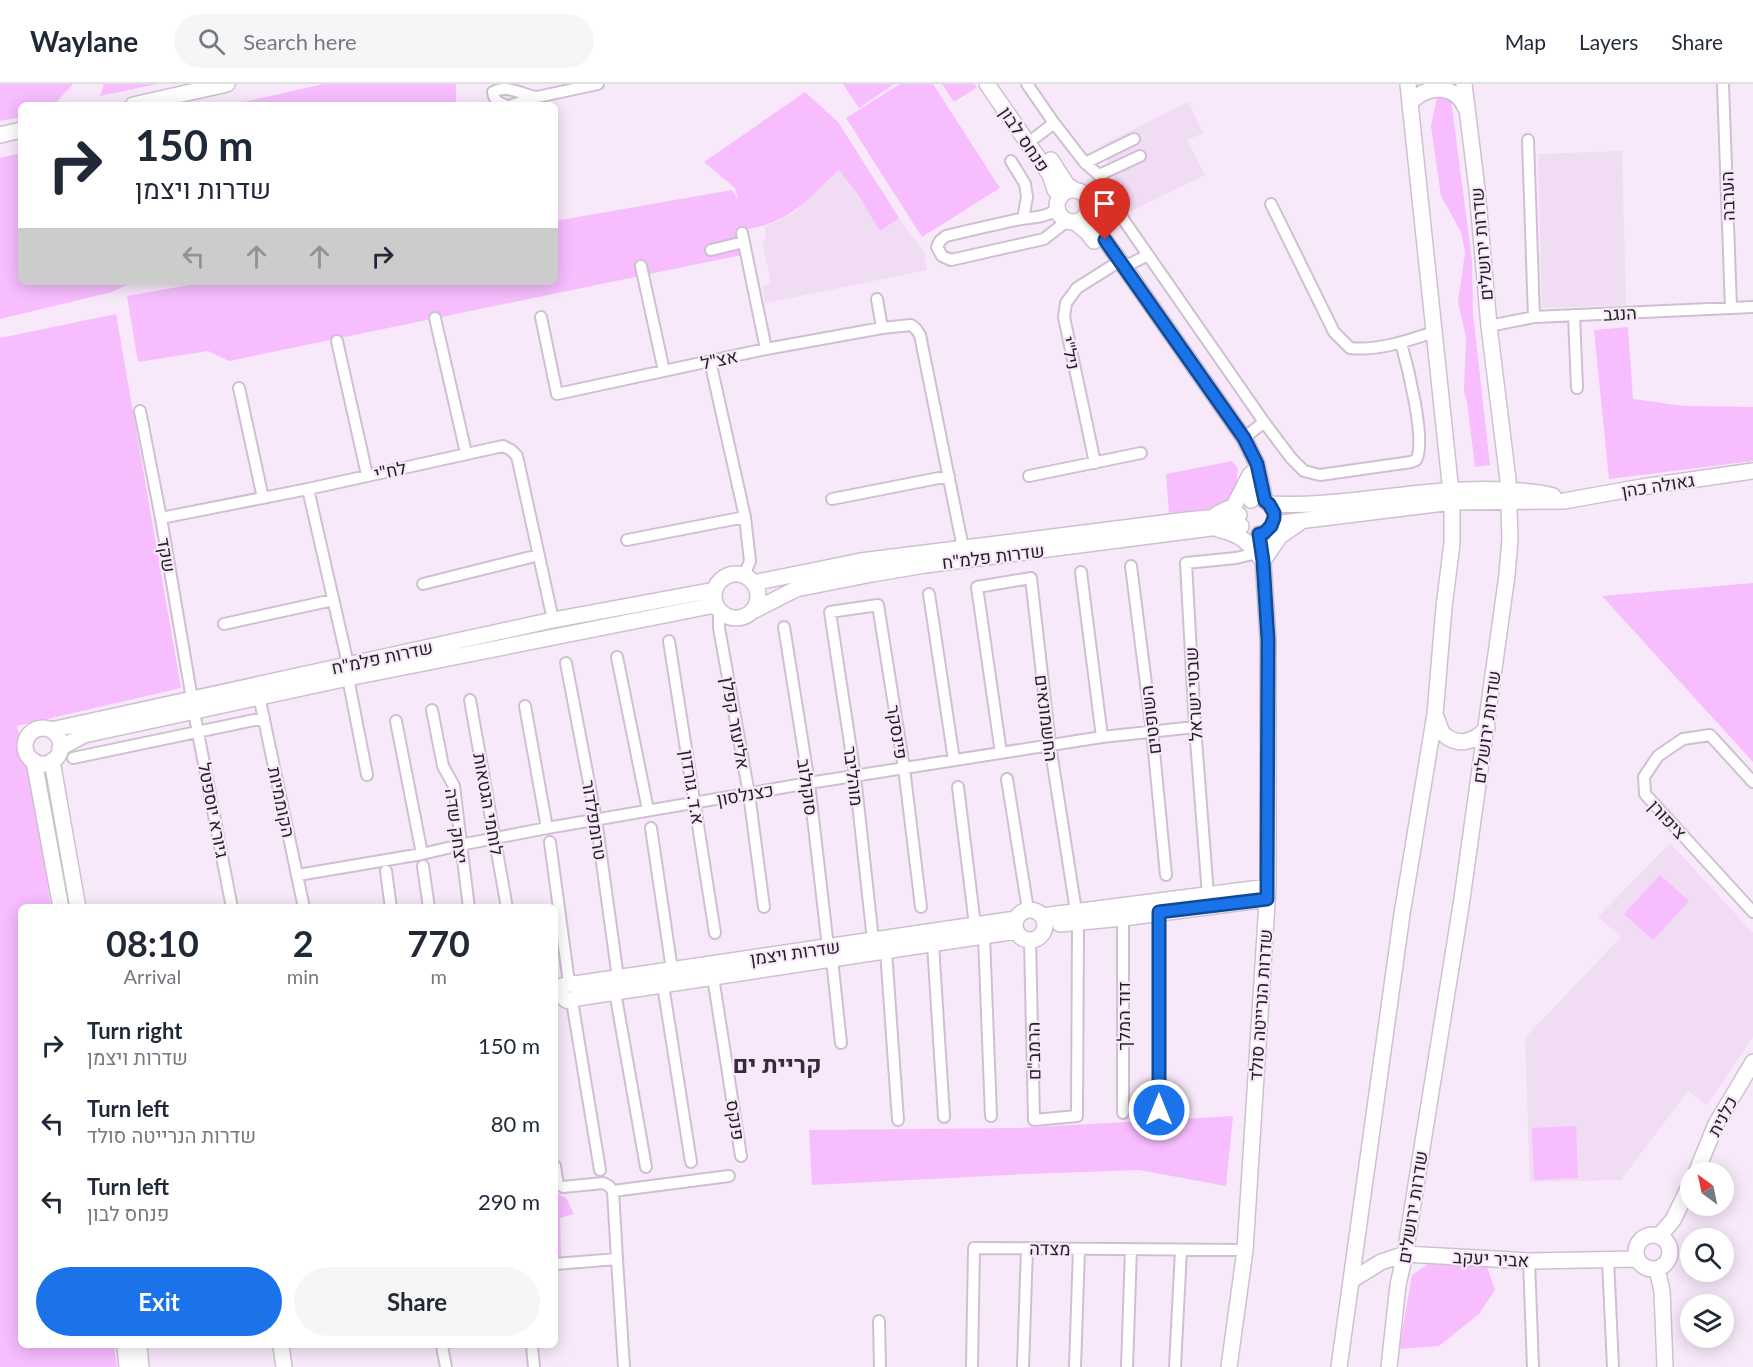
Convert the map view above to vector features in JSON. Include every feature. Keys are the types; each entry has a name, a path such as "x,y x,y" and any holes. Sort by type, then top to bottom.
{"street":[{"path":"146,102 227,84"},
{"path":"521,102 598,84"},
{"name":"פנחס לבון","path":"987,84 1050,175 1055,190 1064,198 1068,185 998,84"},
{"path":"1027,84 1085,163 1099,175 1123,219 1264,422 1291,458 1304,471 1320,475 1416,460 1419,451 1416,410 1401,342"},
{"path":"1339,1367 1402,914 1435,714 1453,530 1408,84"},
{"name":"שדרות ירושלים","path":"1389,1367 1398,1285 1405,1254 1462,899 1510,539 1505,456 1464,84"},
{"name":"הערבה","path":"1723,84 1731,308"},
{"path":"498,102 493,92 498,87 506,85 537,97"},
{"path":"1410,104 1421,92 1433,88 1446,88 1459,96 1467,112"},
{"path":"1036,137 1054,123"},
{"path":"0,135 18,131"},
{"path":"1085,163 1134,139"},
{"path":"1528,140 1534,317"},
{"path":"1099,175 1140,156"},
{"path":"1011,161 1025,184 1027,197 1023,219"},
{"path":"1089,211 1084,219 1071,222 1044,239 951,260 939,253 937,247 946,236 1050,214 1064,198 1079,191 1087,197 1092,223 1118,266 1244,453 1256,475 1262,502 1272,508 1274,518 1265,530"},
{"path":"1064,198 1060,216 1088,232 1118,266 1244,438 1257,464 1256,475 1234,506 1216,514 1187,520"},
{"path":"1271,204 1334,332 1350,348 1359,349 1401,342 1434,332"},
{"path":"711,250 743,238 766,349"},
{"name":"ניל\"י","path":"1095,463 1064,317 1066,303 1077,288 1118,266 1148,255"},
{"path":"641,266 664,371"},
{"path":"877,299 882,328"},
{"name":"הנגב","path":"1489,326 1534,317 1753,307"},
{"path":"1574,315 1577,388"},
{"name":"אצ\"ל","path":"541,317 557,394 766,349 911,325 920,335 963,548"},
{"path":"435,318 466,453"},
{"path":"338,342 367,475"},
{"path":"710,361 745,517 750,561 749,580"},
{"path":"239,388 263,498"},
{"name":"שקד","path":"140,411 193,706"},
{"path":"1244,438 1264,422"},
{"name":"לח\"י","path":"161,518 308,489 503,446 517,456 553,620"},
{"path":"1029,476 1141,453"},
{"path":"1505,456 1519,478 1541,497 1520,517 1510,539"},
{"name":"גאולה כהן","path":"1508,496 1541,497 1564,501 1753,471"},
{"path":"1256,475 1277,494 1292,501 1310,505"},
{"path":"832,499 949,476"},
{"path":"308,489 348,671 367,775"},
{"path":"1451,496 1427,505 1282,523 1249,533 1240,520 1240,508 1262,502 1310,505 1451,496 1508,496"},
{"path":"1427,505 1442,512 1453,530"},
{"path":"627,540 745,517"},
{"name":"שדרות פלמ\"ח","path":"749,580 861,561 1187,520 1240,520"},
{"name":"שדרות פלמ\"ח","path":"751,612 795,589 872,574 1211,528 1240,520"},
{"path":"1211,528 1235,534 1252,546 1260,557 1280,536 1302,521"},
{"name":"שדרות הנרייטה סולד","path":"1229,1367 1245,1250 1267,893 1268,640 1260,557 1265,530"},
{"path":"423,584 539,555"},
{"name":"שבטי ישראל","path":"1208,895 1195,727 1186,563 1260,557"},
{"name":"השופטים","path":"1131,566 1152,732 1166,875"},
{"path":"1081,572 1102,737"},
{"path":"729,575 749,580 756,588 757,599 751,612 738,618 724,615 716,602 718,583 729,575"},
{"name":"החשמונאים","path":"1001,753 977,587 1031,578 1050,745 1077,916 1077,1116"},
{"path":"929,594 954,760"},
{"path":"224,624 333,600"},
{"name":"שדרות פלמ\"ח","path":"51,730 260,696 348,671 716,602"},
{"name":"שדרות פלמ\"ח","path":"56,754 84,735 193,706 348,671 553,620 716,602"},
{"name":"אליעזר קפלן","path":"716,602 749,794 764,907"},
{"name":"פינסקר","path":"830,612 878,605 904,768 921,907"},
{"name":"מוהליבר","path":"830,612 855,776 873,940"},
{"name":"סוקולוב","path":"784,627 809,783 841,1042"},
{"name":"א.ד. גורדון","path":"669,641 715,933"},
{"path":"616,657 648,810"},
{"name":"טרומפלדור","path":"566,663 596,819 617,985 646,1167"},
{"name":"הקוממיות","path":"260,696 303,904"},
{"name":"לוחמי הגטאות","path":"470,700 506,904"},
{"name":"גיורא יוספטל","path":"193,706 231,904"},
{"path":"525,706 547,828"},
{"name":"יצחק שדה","path":"432,710 443,766 454,786 468,904"},
{"path":"1435,714 1442,733 1456,742 1473,740 1486,728"},
{"path":"73,758 264,717"},
{"path":"396,721 422,854"},
{"name":"כצנלסון","path":"298,875 422,854 596,819 809,783 1102,737 1195,727"},
{"path":"56,754 43,764 34,761 25,750 29,734 39,728 51,730 58,737 56,754 77,904"},
{"name":"ציפורן","path":"1753,782 1710,735 1683,739 1658,756 1644,777 1645,794 1753,912"},
{"path":"34,761 60,904"},
{"path":"1007,779 1039,917 1042,934 1030,940 1022,937 1016,925 1021,913 1039,917 1123,918 1267,893"},
{"path":"958,787 979,931 991,1116"},
{"path":"651,828 672,970"},
{"path":"550,842 557,904"},
{"path":"423,866 428,904"},
{"path":"386,871 390,904"},
{"path":"1077,916 1208,895 1267,893"},
{"path":"1159,912 1159,1110"},
{"path":"558,918 566,993 600,1170"},
{"name":"דוד המלך","path":"1123,918 1123,1113"},
{"name":"שדרות ויצמן","path":"617,985 663,985 830,953 873,940 979,931 1016,925"},
{"name":"שדרות ויצמן","path":"566,993 617,985 672,970 830,953 886,951 933,944 979,931"},
{"name":"הרמב\"ם","path":"1030,940 1034,1120 1077,1116"},
{"path":"933,944 944,1117"},
{"path":"886,951 898,1120"},
{"name":"פנקס","path":"713,977 741,1156"},
{"path":"663,985 691,1162"},
{"name":"כלנית","path":"1700,1162 1716,1124 1753,1062"},
{"path":"558,1176 561,1186 603,1183 613,1191 624,1367"},
{"path":"613,1191 729,1176"},
{"path":"1660,1235 1673,1220 1680,1206"},
{"path":"1648,1235 1660,1235 1668,1242 1671,1253 1666,1263 1657,1269 1645,1267 1637,1259 1636,1247 1648,1235"},
{"name":"מצדה","path":"972,1367 974,1248 1245,1250"},
{"path":"1023,1367 1027,1248"},
{"path":"1075,1367 1079,1249"},
{"path":"1127,1367 1131,1249"},
{"path":"1174,1367 1181,1250"},
{"name":"אביר יעקב","path":"1352,1280 1380,1262 1405,1254 1529,1261 1637,1259"},
{"path":"1398,1285 1415,1265 1435,1255"},
{"path":"558,1264 617,1259"},
{"path":"1608,1260 1612,1367"},
{"path":"1529,1261 1533,1367"},
{"path":"1657,1269 1662,1291 1665,1367"},
{"path":"879,1321 880,1367"},
{"path":"124,1348 127,1367"},
{"path":"139,1348 141,1367"},
{"path":"281,1348 284,1367"},
{"path":"442,1348 446,1367"},
{"path":"532,1348 534,1367"}],"shaded area":[{"path":"0,84 73,84 57,102 18,102 18,118 0,121"},
{"path":"104,84 157,84 100,96"},
{"path":"323,84 456,84 456,102 244,102"},
{"path":"843,84 894,84 859,108"},
{"path":"900,84 933,84 1000,188 922,237 846,118"},
{"path":"942,84 974,84 977,87 954,102"},
{"path":"805,92 838,122 899,218 880,231 859,196 839,170 788,215 763,226 748,229 751,253 229,361 208,351 138,362 127,296 189,285 558,285 558,220 732,190 738,199 735,188 704,162"},
{"path":"1437,97 1451,99 1472,261 1473,314 1490,465 1475,467 1464,392 1466,337 1458,302 1465,252 1461,232 1441,196 1431,126"},
{"path":"1188,102 1203,133 1187,140 1205,175 1131,211 1100,146"},
{"path":"1622,151 1626,305 1542,308 1538,154"},
{"path":"18,154 18,285 127,285 112,292 0,319 0,158"},
{"path":"840,170 877,183 924,252 927,270 765,303 762,286 771,283 762,241 766,241 765,227 792,214"},
{"path":"116,314 181,688 17,726 29,770 51,904 18,904 18,1348 114,1348 117,1367 0,1367 0,338"},
{"path":"1628,327 1633,399 1684,406 1753,407 1753,461 1609,479 1594,330"},
{"path":"1232,461 1238,469 1236,483 1230,496 1224,502 1197,511 1169,513 1166,474"},
{"path":"1753,583 1753,762 1602,596"},
{"path":"1670,843 1753,933 1753,1037 1707,1105 1688,1091 1621,1180 1530,1182 1525,1038 1621,937 1598,917"},
{"path":"1660,875 1689,901 1653,940 1624,914"},
{"path":"1233,1116 1226,1186 1139,1170 812,1185 809,1130 1018,1128"},
{"path":"1576,1126 1578,1178 1534,1180 1532,1128"},
{"path":"558,1194 566,1198 574,1214 560,1218 561,1257 558,1257"},
{"path":"1428,1264 1486,1264 1495,1290 1479,1314 1439,1346 1399,1349 1412,1275"}],"district":[{"name":"קריית ים","path":"777,1063"}],"route":[{"path":"1105,240 1244,438 1257,464 1265,501 1274,513 1271,526 1264,533 1259,534 1268,640 1267,899 1159,912 1159,1110"}]}
